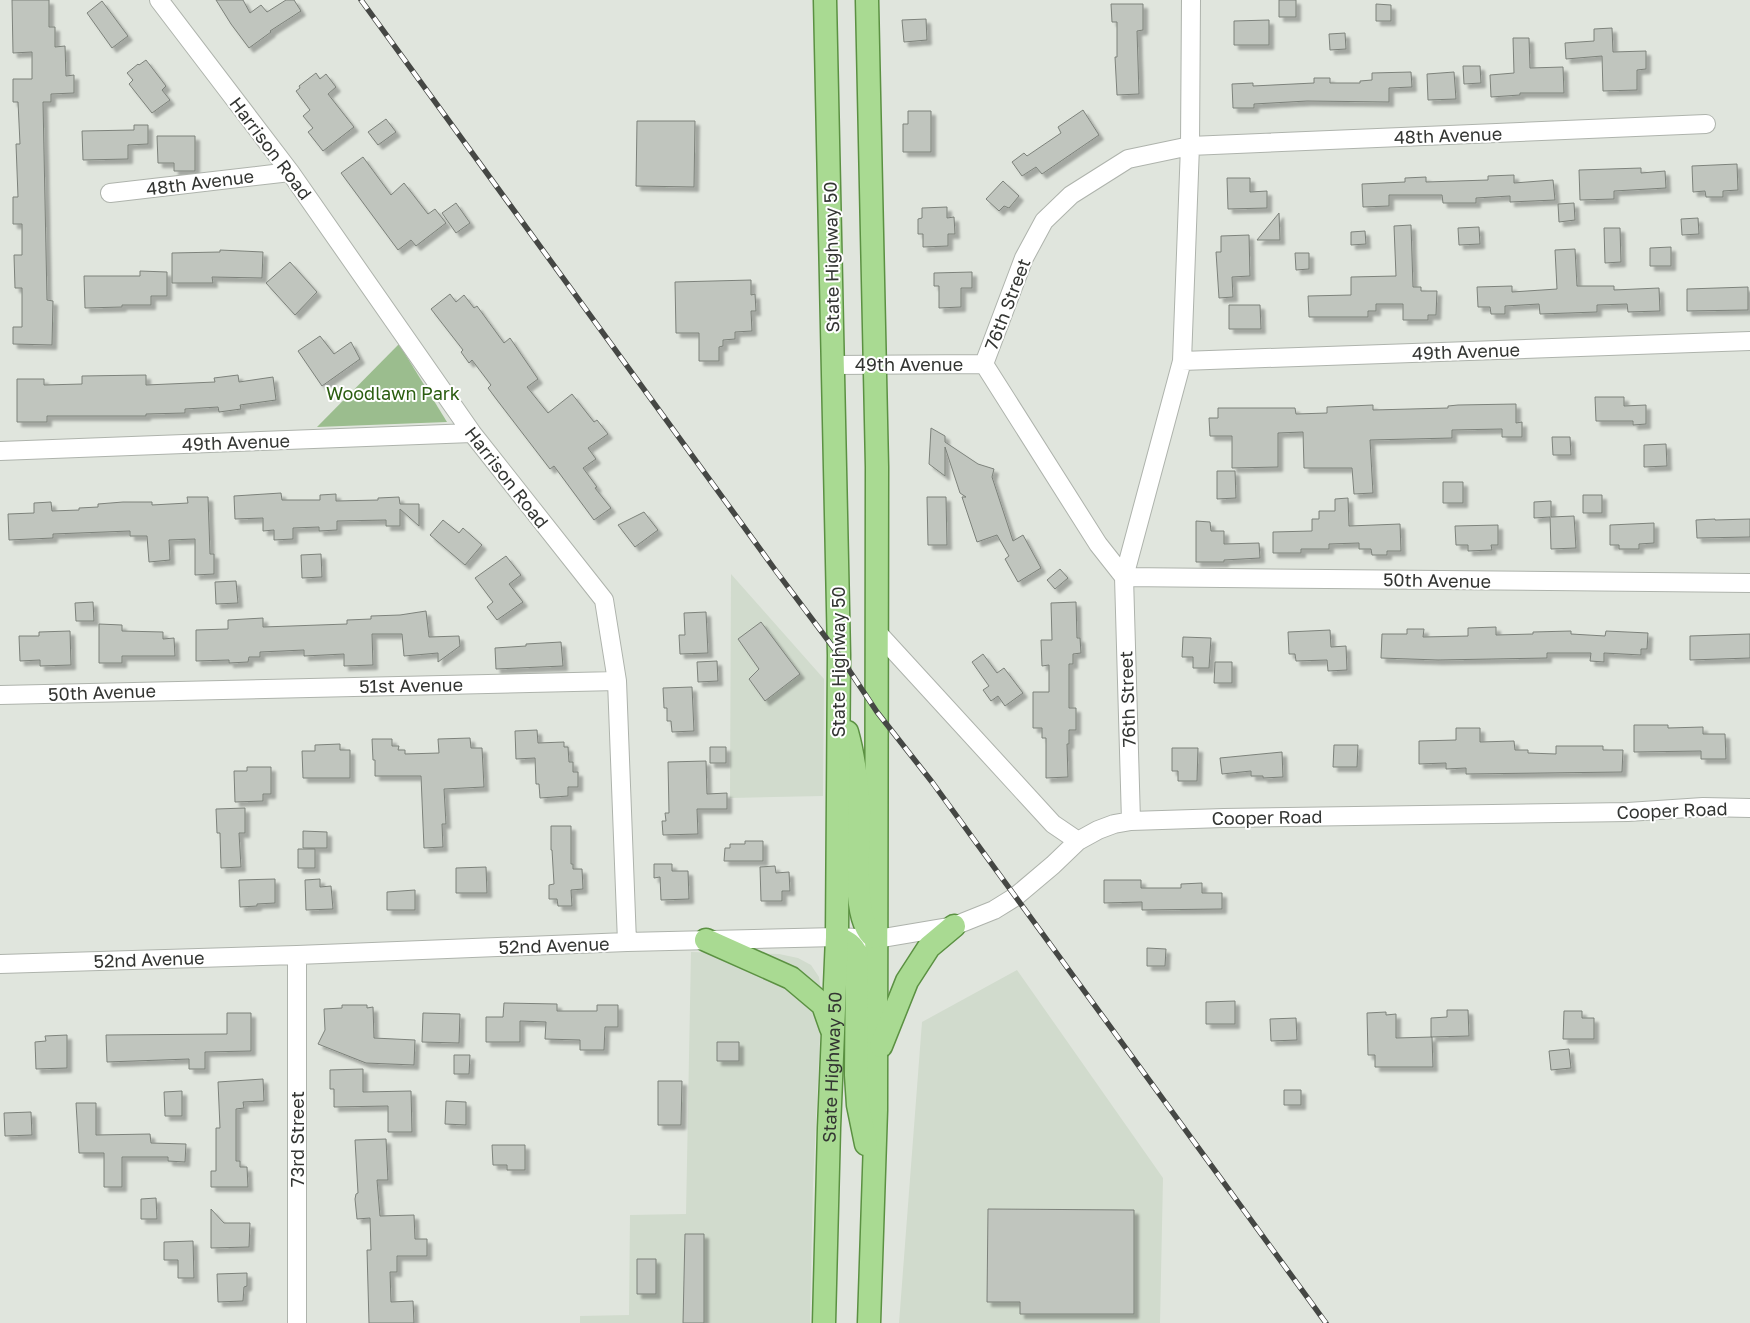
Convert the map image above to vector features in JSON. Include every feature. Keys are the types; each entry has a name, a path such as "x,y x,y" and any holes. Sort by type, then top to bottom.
{"main road":[{"name":"State Highway 50","path":"824,1323 837,937 839,702 825,0"},
{"path":"867,0 877,467 876,1056 874,1190 869,1323"},
{"path":"839,702 856,773 859,810 860,909 866,928 877,938"},
{"path":"876,1056 907,981 929,947 954,926"},
{"path":"837,937 854,947 857,955 856,1075 858,1105 874,1190"},
{"path":"706,940 792,978 823,1005 833,1035"}],"street":[{"name":"Harrison Road","path":"159,0 290,172 472,433 604,600 617,681 627,942"},
{"name":"76th Street","path":"1131,821 1124,577 1182,361 1190,146 1191,0"},
{"name":"48th Avenue","path":"1190,146 1706,124"},
{"name":"76th Street","path":"1124,577 1098,544 984,364 1024,258 1044,221 1071,195 1128,159 1190,146"},
{"name":"48th Avenue","path":"110,193 290,172"},
{"name":"49th Avenue","path":"1182,361 1750,341"},
{"name":"49th Avenue","path":"833,365 984,364"},
{"name":"49th Avenue","path":"0,451 472,433"},
{"name":"50th Avenue","path":"1124,577 1750,583"},
{"path":"877,632 1053,824 1078,841"},
{"name":"51st Avenue","path":"204,689 617,681"},
{"name":"50th Avenue","path":"0,695 204,689"},
{"name":"Cooper Road","path":"1078,841 1098,830 1114,824 1131,821 1628,812 1703,807 1750,808"},
{"name":"52nd Avenue","path":"0,964 627,942 837,937 877,938 954,926 994,910 1015,897 1078,841"},
{"name":"73rd Street","path":"297,955 297,1323"}],"shaded area":[{"path":"731,574 824,679 823,796 730,798"},
{"path":"691,952 779,954 798,958 811,965 819,977 822,998 813,1183 810,1323 580,1323 580,1316 629,1315 630,1215 686,1214"},
{"path":"1017,970 1163,1178 1160,1323 899,1323 922,1022"}],"green space":[{"name":"Woodlawn Park","path":"399,344 447,422 317,427"}],"building":[{"path":"12,0 49,0 49,27 55,27 55,47 65,46 66,76 74,75 74,93 51,94 51,102 43,102 47,300 53,301 52,345 13,344 13,327 22,327 22,288 15,288 14,255 22,255 22,224 13,224 13,197 18,197 16,144 20,144 18,102 13,102 13,79 32,79 32,52 13,53"},
{"path":"216,0 243,0 250,13 261,5 267,12 286,0 294,0 301,11 270,31 249,48"},
{"path":"1279,0 1296,0 1296,17 1279,17"},
{"path":"102,1 128,36 112,48 87,13"},
{"path":"1111,4 1143,4 1143,30 1137,31 1139,94 1117,95 1115,57 1117,57 1117,22 1112,22"},
{"path":"1376,4 1391,5 1391,21 1376,21"},
{"path":"926,19 927,40 904,42 902,20"},
{"path":"1269,20 1269,45 1234,45 1234,21"},
{"path":"1612,28 1613,52 1646,51 1646,69 1637,70 1637,90 1603,91 1602,56 1566,59 1565,43 1594,41 1594,29"},
{"path":"1345,33 1346,49 1330,50 1329,34"},
{"path":"1513,38 1529,38 1530,68 1563,67 1564,93 1520,93 1520,95 1491,97 1490,75 1514,73"},
{"path":"146,60 166,86 162,90 170,100 152,113 129,84 133,80 127,73"},
{"path":"1463,66 1480,66 1481,83 1464,84"},
{"path":"1411,72 1412,87 1389,88 1389,102 1307,101 1254,104 1254,108 1233,108 1232,84 1253,83 1253,86 1314,83 1314,78 1330,78 1330,83 1360,83 1360,81 1372,80 1372,73"},
{"path":"1454,72 1456,99 1428,100 1427,74"},
{"path":"316,73 320,79 326,74 336,87 328,94 354,127 323,151 308,132 313,128 303,116 310,110 296,91 300,88 299,86"},
{"path":"1083,110 1099,135 1042,174 1036,167 1022,176 1012,162 1024,153 1027,156 1061,133 1058,127"},
{"path":"908,111 931,111 931,152 903,152 903,124 908,124"},
{"path":"386,119 396,132 378,145 368,132"},
{"path":"637,121 695,121 694,187 636,186"},
{"path":"134,125 148,125 148,144 128,145 128,159 83,160 82,131 134,130"},
{"path":"157,136 195,136 195,171 174,171 174,163 158,163"},
{"path":"363,157 391,195 404,183 428,214 435,209 446,223 416,246 411,240 398,250 341,173"},
{"path":"1737,164 1738,190 1723,191 1723,197 1706,197 1705,191 1693,192 1692,166"},
{"path":"1641,168 1641,173 1665,171 1666,188 1614,191 1614,199 1580,200 1579,170"},
{"path":"1514,175 1514,183 1553,180 1555,200 1510,202 1510,196 1476,198 1476,203 1443,203 1442,195 1389,195 1389,206 1363,207 1362,184 1405,182 1405,178 1426,177 1426,182 1488,180 1488,176"},
{"path":"1227,178 1250,178 1250,192 1267,191 1267,208 1228,209"},
{"path":"1003,181 1019,196 1009,208 1004,206 999,211 986,199"},
{"path":"456,203 470,223 456,233 442,213"},
{"path":"1574,203 1575,220 1559,222 1558,204"},
{"path":"947,207 947,218 954,217 955,234 948,234 948,246 923,247 923,234 918,234 918,219 922,218 922,208"},
{"path":"1279,213 1280,240 1257,240"},
{"path":"1698,218 1699,234 1682,235 1681,219"},
{"path":"1411,225 1413,287 1421,287 1421,291 1437,291 1436,315 1428,315 1428,320 1403,320 1403,304 1376,304 1376,311 1368,311 1368,317 1309,317 1308,296 1351,295 1351,277 1396,276 1394,226"},
{"path":"1479,227 1480,244 1459,245 1458,228"},
{"path":"1604,228 1620,228 1621,262 1605,263"},
{"path":"1365,231 1366,244 1351,245 1351,232"},
{"path":"1249,235 1250,276 1232,277 1233,297 1219,298 1216,252 1221,252 1221,236"},
{"path":"1671,247 1671,266 1650,266 1650,248"},
{"path":"1575,249 1577,286 1614,286 1614,290 1659,288 1660,311 1628,312 1627,304 1597,305 1597,312 1540,314 1539,304 1505,306 1505,314 1491,314 1490,307 1478,307 1477,287 1512,286 1512,292 1557,289 1555,250"},
{"path":"220,250 263,252 262,278 212,277 213,283 172,283 172,253 220,252"},
{"path":"1295,253 1309,253 1309,269 1296,270"},
{"path":"290,262 317,292 295,315 266,283"},
{"path":"140,271 167,272 167,296 151,296 151,305 85,308 84,276 140,276"},
{"path":"972,272 972,288 961,288 961,307 939,308 939,286 934,286 934,273"},
{"path":"751,280 751,295 755,294 756,311 751,311 752,331 735,332 735,339 723,340 723,346 719,347 719,361 699,361 699,333 676,333 675,282"},
{"path":"1748,287 1748,310 1687,311 1687,289"},
{"path":"450,294 456,302 464,295 474,308 477,306 504,343 510,338 538,379 527,387 548,413 572,394 594,422 597,420 608,434 588,448 596,459 583,468 597,487 595,488 611,508 594,520 554,466 550,469 488,388 491,385 472,360 469,363 461,352 463,350 431,309"},
{"path":"1229,305 1260,305 1261,329 1229,329"},
{"path":"320,336 334,354 351,342 360,359 322,386 298,351"},
{"path":"146,375 146,385 215,382 214,378 238,375 239,382 273,377 276,400 240,405 241,409 219,412 218,407 185,409 185,413 146,414 146,416 47,416 47,422 17,422 17,379 44,379 44,385 82,384 82,376"},
{"path":"1595,397 1624,397 1624,406 1646,405 1646,424 1633,425 1633,421 1596,421"},
{"path":"1516,404 1516,423 1522,422 1522,437 1502,437 1502,429 1452,430 1452,438 1370,440 1373,493 1354,494 1352,468 1304,468 1303,432 1278,433 1278,467 1232,468 1232,436 1210,436 1209,418 1218,418 1218,408 1295,408 1296,414 1327,413 1327,407 1373,405 1373,410"},
{"path":"931,428 945,436 945,442 978,464 994,469 992,477 1013,541 1023,535 1041,568 1018,582 1005,559 1009,556 997,535 977,542 962,497 966,497 960,493 945,447 945,476 929,464"},
{"path":"1552,437 1570,437 1571,455 1553,455"},
{"path":"1666,444 1667,466 1644,467 1644,445"},
{"path":"1217,471 1235,471 1236,498 1217,499"},
{"path":"1443,482 1463,482 1463,503 1443,503"},
{"path":"281,493 282,500 320,500 320,495 336,494 336,501 378,500 378,498 399,497 400,504 419,504 419,526 400,509 400,526 386,526 386,520 337,521 337,530 319,531 319,527 293,528 293,539 274,540 274,530 263,531 263,518 235,519 234,496"},
{"path":"1583,495 1602,495 1602,513 1583,513"},
{"path":"187,497 208,497 210,554 214,554 214,574 195,575 195,539 169,540 170,560 149,562 147,536 130,536 130,531 53,534 53,538 9,540 8,514 34,513 34,503 51,502 52,511 79,510 79,508 98,507 98,504 123,502 152,502 152,505 188,503"},
{"path":"927,497 946,497 947,545 928,545"},
{"path":"1348,498 1349,526 1400,524 1401,551 1387,551 1387,555 1372,555 1371,549 1359,549 1359,543 1329,544 1329,549 1301,549 1301,553 1273,553 1273,532 1312,531 1312,519 1319,519 1319,511 1335,511 1335,499"},
{"path":"1551,501 1551,517 1574,516 1576,548 1551,549 1550,517 1534,518 1534,502"},
{"path":"644,512 658,530 635,547 618,525"},
{"path":"1750,519 1750,537 1697,538 1696,520"},
{"path":"443,520 459,533 463,528 482,545 465,565 430,535"},
{"path":"1196,521 1210,522 1211,531 1224,531 1224,544 1259,543 1260,558 1224,560 1224,562 1196,562"},
{"path":"1654,523 1654,543 1639,544 1639,549 1619,549 1619,545 1610,545 1610,525"},
{"path":"1498,525 1498,545 1491,545 1492,550 1468,551 1468,545 1456,545 1455,526"},
{"path":"321,554 322,577 302,578 301,555"},
{"path":"506,556 521,575 509,584 523,602 497,620 487,607 493,602 475,578"},
{"path":"1060,569 1068,578 1055,589 1047,580"},
{"path":"236,581 238,603 216,604 215,582"},
{"path":"93,602 94,621 76,621 75,603"},
{"path":"1076,602 1077,638 1080,638 1081,653 1073,654 1073,664 1069,664 1069,708 1076,708 1076,730 1069,730 1069,744 1067,744 1068,777 1046,778 1046,738 1042,738 1042,728 1033,728 1033,692 1049,692 1049,665 1042,666 1041,640 1052,640 1051,603"},
{"path":"426,611 429,637 459,636 460,646 438,662 438,653 404,656 402,634 372,634 373,665 344,666 344,654 304,656 304,650 260,652 260,657 249,657 248,662 229,663 229,660 196,661 196,630 228,629 228,620 263,618 263,627 347,624 347,620 371,619 371,616 400,615"},
{"path":"706,612 708,653 680,654 679,635 685,635 684,613"},
{"path":"761,622 800,674 765,701 749,679 759,669 738,639"},
{"path":"99,624 122,625 122,631 163,632 163,639 174,638 175,656 122,656 122,663 99,663"},
{"path":"1496,627 1496,635 1571,631 1571,634 1605,636 1606,631 1648,633 1647,649 1641,649 1641,655 1604,653 1604,662 1590,661 1591,653 1547,653 1547,658 1438,660 1381,658 1382,634 1407,634 1407,629 1424,629 1423,637 1468,636 1468,628"},
{"path":"1330,630 1331,647 1346,646 1347,670 1328,671 1327,660 1296,661 1295,654 1289,654 1288,632"},
{"path":"70,631 71,665 40,666 40,660 20,661 19,636 39,636 39,632"},
{"path":"1750,634 1750,658 1690,660 1690,636"},
{"path":"1183,637 1211,638 1209,668 1193,668 1193,657 1182,657"},
{"path":"561,642 563,666 496,669 495,648"},
{"path":"983,654 997,673 1004,668 1023,693 1005,706 998,696 991,701 983,690 989,686 972,662"},
{"path":"717,661 718,681 698,682 697,662"},
{"path":"1215,662 1232,662 1232,683 1214,683"},
{"path":"692,687 694,731 672,732 671,721 667,721 667,708 664,708 663,688"},
{"path":"1634,725 1668,725 1668,728 1703,727 1703,734 1725,734 1726,759 1701,759 1701,751 1634,752"},
{"path":"1456,728 1480,728 1480,742 1514,741 1515,750 1528,750 1528,753 1556,754 1556,746 1603,746 1603,750 1623,750 1622,772 1466,774 1466,768 1446,769 1446,763 1419,764 1419,741 1456,740"},
{"path":"537,730 538,743 564,742 564,747 568,747 569,762 573,762 573,772 578,772 578,787 568,787 568,796 540,798 539,784 536,784 535,758 516,759 515,731"},
{"path":"470,738 471,748 482,748 484,787 444,789 446,824 442,824 443,847 424,848 421,776 375,776 372,739 392,739 392,746 399,746 398,750 405,750 405,754 439,753 438,739"},
{"path":"340,744 340,750 350,750 350,778 303,778 302,751 315,751 315,745"},
{"path":"1334,745 1358,745 1357,767 1333,767"},
{"path":"710,747 726,747 726,763 710,763"},
{"path":"1172,748 1198,748 1197,781 1178,781 1178,771 1172,771"},
{"path":"1282,752 1283,777 1263,778 1263,776 1251,776 1251,771 1222,774 1220,758"},
{"path":"706,761 707,794 727,793 727,809 697,809 698,834 663,835 662,821 666,821 665,813 669,813 668,762"},
{"path":"247,767 271,767 271,794 263,794 263,801 235,802 234,771 247,771"},
{"path":"245,808 245,833 239,833 241,867 221,868 220,833 217,833 216,809"},
{"path":"551,826 571,826 571,864 573,864 573,869 582,869 583,889 571,890 572,906 558,906 557,899 549,899 549,885 554,884"},
{"path":"303,831 327,832 327,848 303,848"},
{"path":"745,841 763,841 763,861 724,861 725,848 730,848 730,844 745,844"},
{"path":"298,849 315,849 315,868 298,868"},
{"path":"654,864 672,864 672,871 688,871 689,899 661,900 660,877 654,878"},
{"path":"775,866 776,873 789,872 790,891 782,891 782,901 761,901 760,867"},
{"path":"486,867 487,893 456,893 456,868"},
{"path":"275,879 275,903 240,907 239,880"},
{"path":"320,879 320,887 331,886 333,909 306,910 305,880"},
{"path":"1104,880 1141,880 1141,888 1181,888 1181,884 1202,883 1202,893 1222,893 1222,909 1142,910 1142,902 1104,903"},
{"path":"415,890 415,910 387,910 387,892"},
{"path":"1147,948 1166,949 1165,966 1147,966"},
{"path":"1235,1001 1235,1024 1206,1024 1206,1002"},
{"path":"504,1003 557,1004 557,1011 597,1011 597,1005 618,1005 618,1027 605,1027 604,1050 580,1050 580,1040 545,1039 546,1022 520,1021 520,1042 486,1042 486,1017 503,1017"},
{"path":"342,1005 367,1005 367,1008 373,1007 374,1038 415,1040 414,1065 366,1063 318,1044 325,1030 324,1009 342,1008"},
{"path":"1447,1010 1468,1010 1469,1036 1431,1037 1431,1018 1447,1017"},
{"path":"1564,1011 1582,1011 1582,1018 1594,1018 1594,1039 1563,1039"},
{"path":"1386,1012 1386,1015 1396,1014 1396,1038 1432,1037 1433,1067 1375,1067 1375,1055 1368,1055 1367,1013"},
{"path":"227,1013 251,1013 251,1051 205,1052 205,1069 189,1069 189,1059 107,1062 106,1035 227,1034"},
{"path":"423,1013 460,1014 459,1043 422,1042"},
{"path":"1296,1018 1297,1040 1271,1041 1270,1019"},
{"path":"67,1035 67,1068 36,1069 35,1042 46,1041 45,1036"},
{"path":"717,1042 739,1042 739,1061 717,1061"},
{"path":"1569,1049 1571,1068 1551,1070 1549,1051"},
{"path":"454,1055 470,1055 469,1074 454,1074"},
{"path":"363,1069 363,1092 411,1091 412,1132 388,1132 388,1106 334,1107 334,1089 330,1089 330,1070"},
{"path":"263,1079 264,1101 243,1102 244,1108 236,1109 236,1161 240,1161 240,1167 247,1167 248,1187 211,1187 211,1171 216,1171 216,1128 220,1128 218,1082"},
{"path":"658,1081 682,1081 681,1125 658,1125"},
{"path":"1284,1090 1301,1090 1301,1105 1284,1105"},
{"path":"182,1091 182,1116 165,1116 164,1092"},
{"path":"446,1101 466,1102 466,1125 445,1124"},
{"path":"76,1103 96,1103 96,1135 150,1134 151,1143 186,1144 185,1162 168,1161 168,1157 122,1157 122,1187 104,1187 104,1153 79,1153"},
{"path":"31,1112 32,1135 5,1136 4,1113"},
{"path":"386,1139 388,1180 377,1180 380,1216 414,1215 415,1239 427,1239 427,1256 397,1256 397,1272 390,1272 391,1302 413,1301 414,1323 369,1323 367,1250 371,1250 370,1218 357,1219 355,1199 358,1193 355,1140"},
{"path":"492,1145 525,1145 525,1170 507,1170 507,1165 493,1165"},
{"path":"156,1198 157,1219 141,1219 141,1199"},
{"path":"211,1209 224,1223 250,1223 249,1247 211,1248"},
{"path":"988,1209 1134,1210 1134,1314 1020,1314 1020,1302 987,1302"},
{"path":"685,1234 704,1234 704,1323 683,1323"},
{"path":"193,1241 194,1278 178,1278 178,1260 164,1260 164,1242"},
{"path":"637,1259 656,1259 656,1294 637,1294"},
{"path":"247,1273 247,1286 244,1287 243,1301 218,1302 217,1274"}],"railway":[{"path":"361,0 839,655 877,712 932,782 1326,1323"}]}
